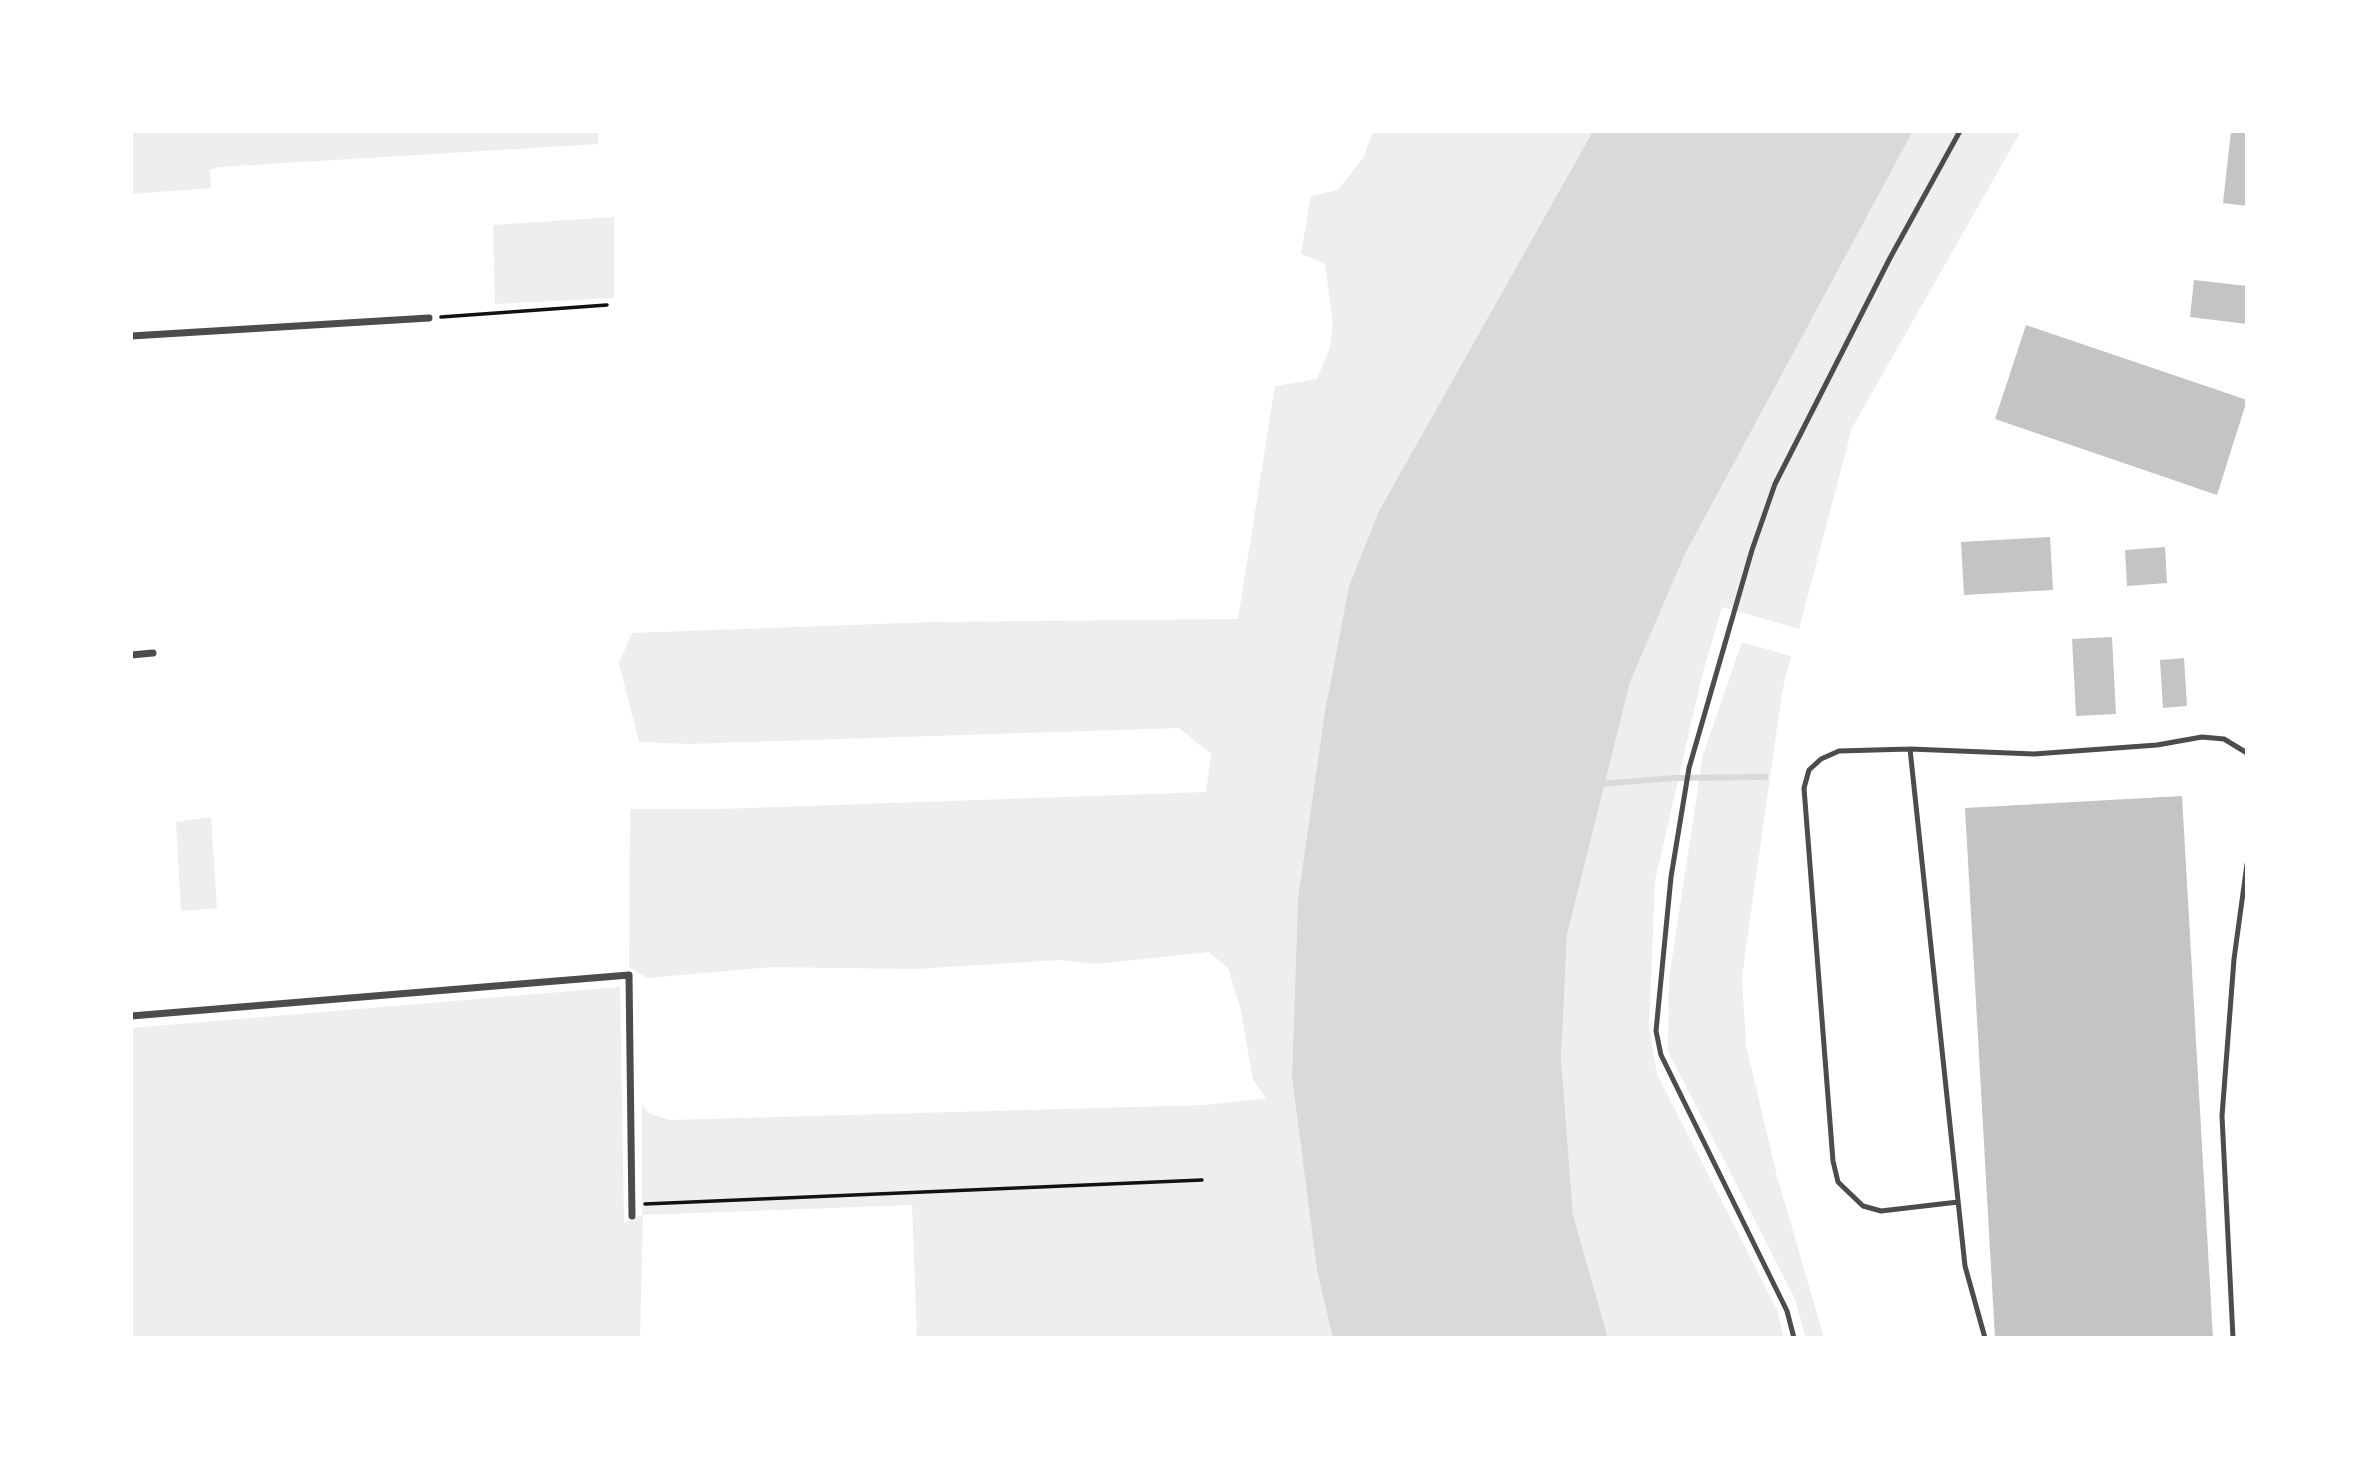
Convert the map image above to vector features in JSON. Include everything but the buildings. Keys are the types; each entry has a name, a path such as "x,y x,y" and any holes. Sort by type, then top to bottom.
{"street":[{"path":"131,336 429,318"},
{"path":"131,654 153,653"},
{"path":"131,1016 629,975 632,1216"}],"lane":[{"path":"1794,1338 1787,1311 1661,1055 1657,1031 1662,954 1684,792 1752,550 1775,484 1890,258 1960,131"},
{"path":"1958,1202 1881,1211 1863,1206 1838,1182 1833,1161 1804,788 1809,770 1821,759 1839,751 1910,748 2034,754 2157,745 2202,737 2224,739 2247,753"},
{"path":"1910,748 1965,1266 1984,1338"},
{"path":"2233,1338 2222,1116 2234,959 2247,864"}],"path":[{"path":"429,318 607,306"},
{"path":"632,1204 1202,1180"}],"shaded area":[{"path":"131,131 598,131 598,144 219,167 210,170 211,188 131,194"},
{"path":"1373,131 1593,131 1379,511 1349,586 1325,711 1298,898 1292,1077 1317,1271 1333,1338 917,1338 912,1205 643,1215 640,1338 131,1338 131,1028 620,987 624,1223 642,1215 642,1104 648,1113 670,1120 1206,1105 1266,1098 1253,1080 1240,1007 1228,968 1209,952 1096,964 1059,960 915,969 772,967 647,978 629,967 630,809 722,809 1206,792 1211,754 1179,728 687,744 639,742 619,663 632,633 934,622 1238,619 1275,386 1317,379 1329,350 1333,325 1325,264 1301,254 1311,196 1338,190 1363,158"},
{"path":"1593,131 1913,131 1685,554 1630,682 1567,935 1561,1058 1573,1215 1608,1338 1333,1338 1317,1271 1292,1077 1298,898 1325,711 1349,586 1379,511"},
{"path":"1913,131 2021,131 1852,428 1799,629 1722,607 1703,672 1655,881 1649,1026 1657,1074 1777,1310 1784,1338 1608,1338 1573,1215 1561,1058 1567,935 1630,682 1685,554"},
{"path":"614,217 614,298 495,304 493,225"},
{"path":"1742,642 1791,656 1782,692 1742,977 1746,1045 1777,1176 1824,1338 1806,1338 1794,1297 1668,1051 1669,978 1703,755"},
{"path":"211,817 217,908 181,911 176,822"}],"waterway":[{"path":"1599,784 1674,778 1765,777"}]}
